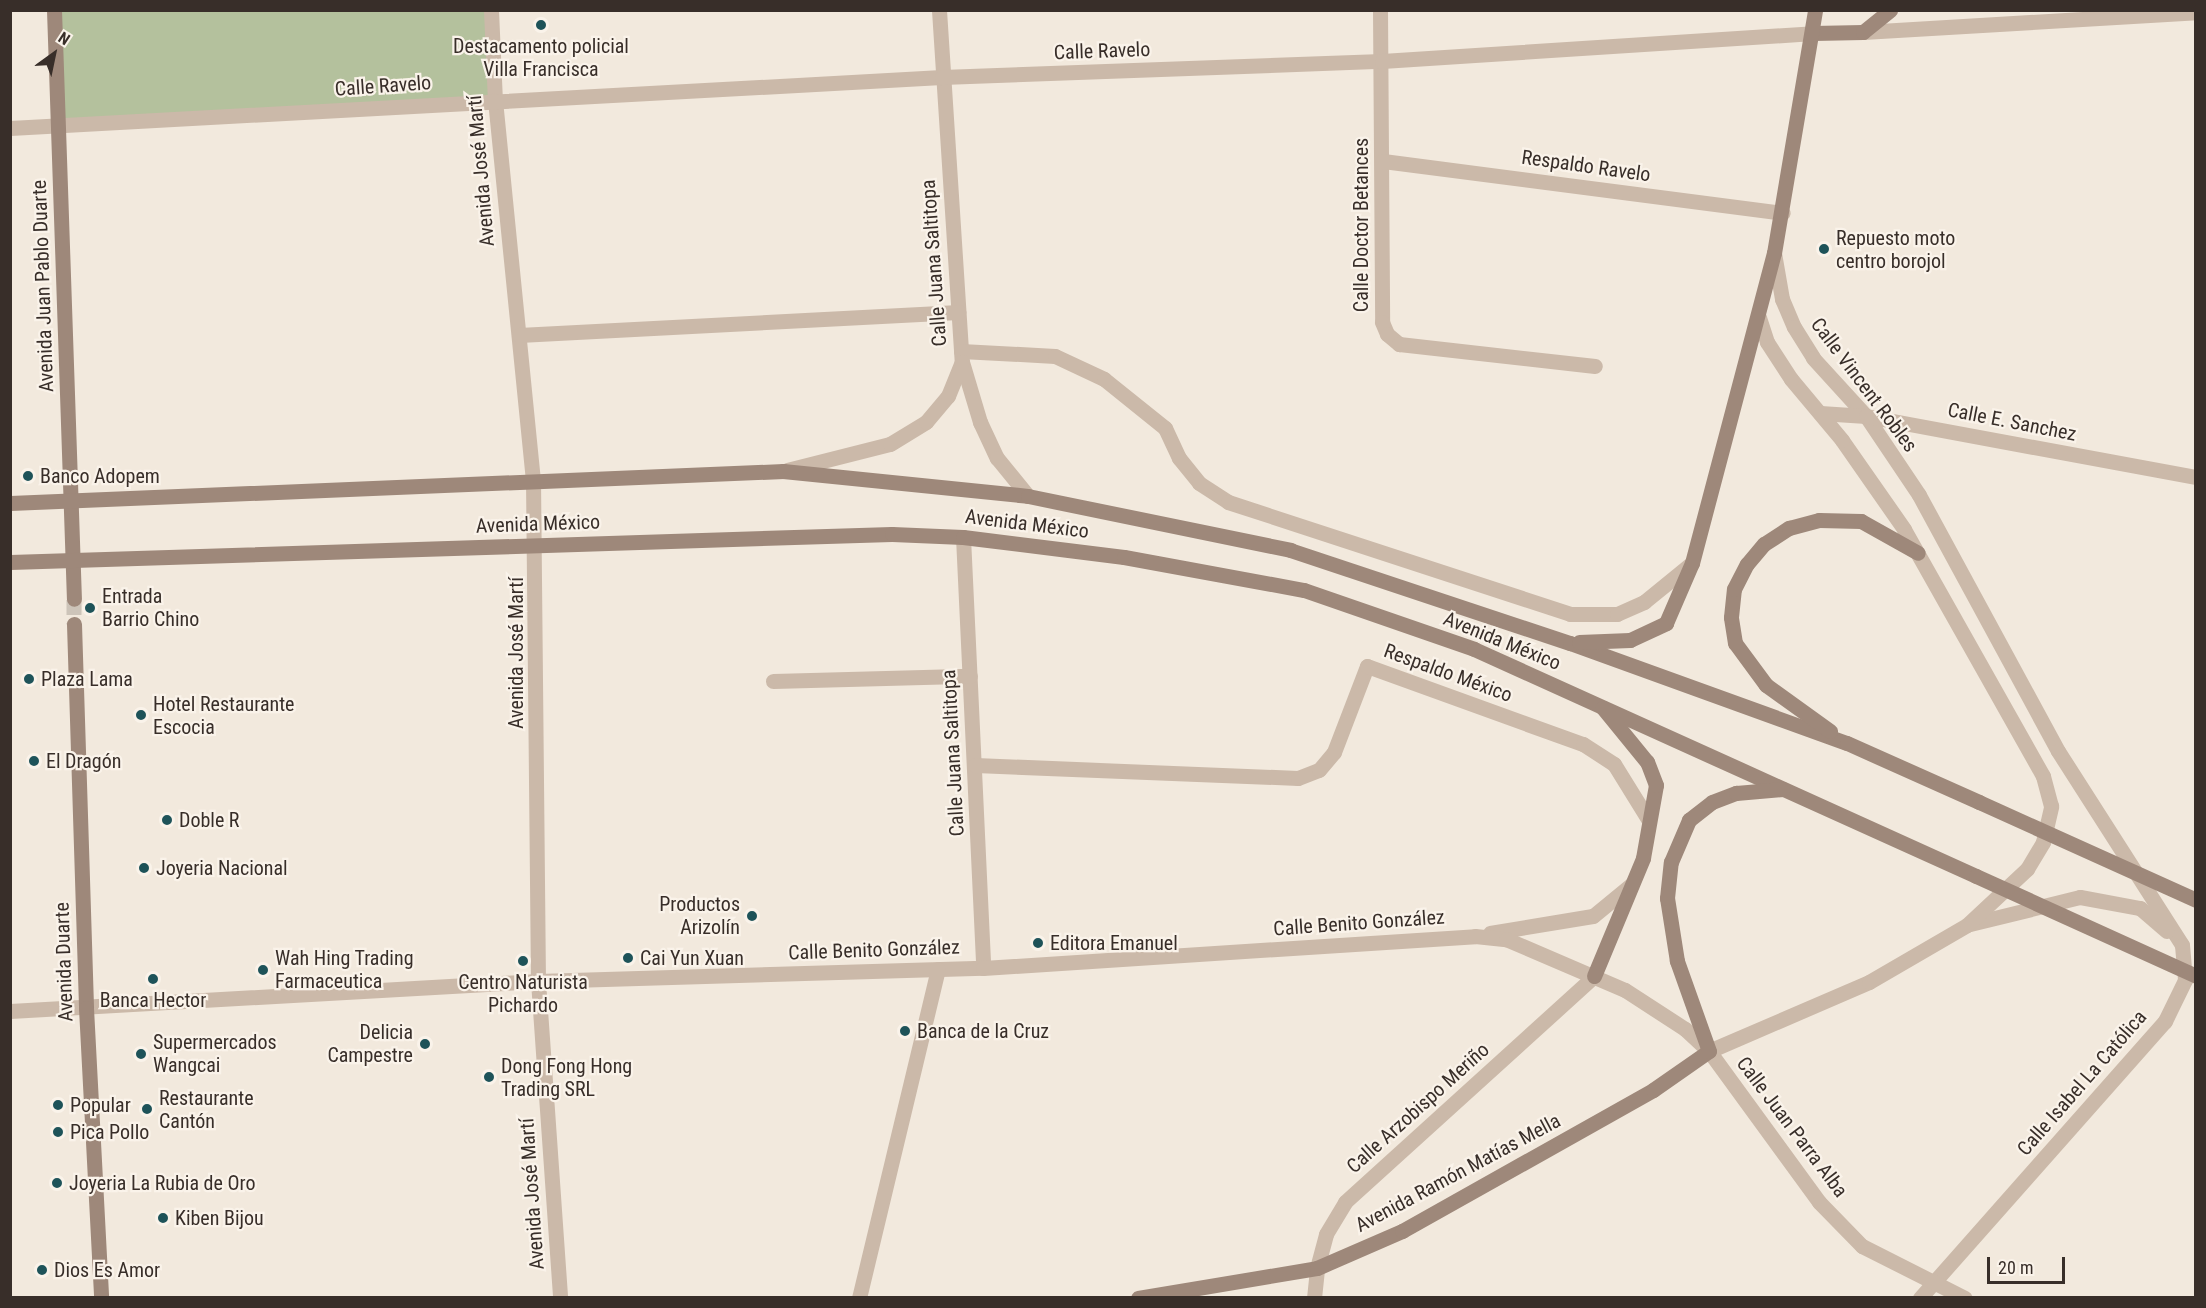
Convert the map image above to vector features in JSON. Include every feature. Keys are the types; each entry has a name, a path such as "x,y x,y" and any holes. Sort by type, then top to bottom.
{"main road":[{"name":"Avenida Juan Pablo Duarte","path":"54,10 72,560"},
{"name":"Calle Vincent Robles","path":"1774,253 1783,213 1815,10"},
{"path":"1863,32 1890,10"},
{"name":"Calle Ravelo","path":"1813,33 1863,32"},
{"name":"Avenida México","path":"1570,643 1630,640 1666,623 1692,563 1774,253"},
{"name":"Avenida México","path":"10,503 533,479 783,471 1028,496 1290,550 1570,643 1847,743 2196,900"},
{"path":"1847,743 1766,685 1735,644 1731,617 1734,590 1747,564 1764,544 1789,528 1819,520 1861,521 1918,553"},
{"name":"Avenida México","path":"10,562 891,534 963,537 1124,557 1304,590 1474,650 1601,705 2196,976"},
{"path":"72,560 74,599"},
{"name":"Avenida Duarte","path":"74,624 86,1008 101,1298"},
{"path":"1594,976 1643,858 1648,819 1656,785 1647,762 1601,705"},
{"path":"1708,1051 1677,961 1667,898 1671,862 1689,820 1712,802 1736,793 1786,789"},
{"name":"Avenida Ramón Matías Mella","path":"1138,1298 1317,1268 1402,1231 1653,1089 1708,1051"}],"street":[{"name":"Avenida José Martí","path":"491,10 495,100 533,479 536,545 538,981 560,1298"},
{"name":"Calle Juana Saltitopa","path":"939,10 961,356 980,422 997,458 1028,496"},
{"name":"Calle Doctor Betances","path":"1380,10 1383,161 1382,322 1387,334 1399,344 1595,366"},
{"name":"Calle Ravelo","path":"1863,32 2196,12"},
{"name":"Calle Ravelo","path":"10,128 942,77 1382,62 1813,33"},
{"name":"Respaldo Ravelo","path":"1383,161 1783,213"},
{"name":"Calle Vincent Robles","path":"1774,253 1782,299 1794,327 1813,358 1866,416 1919,495 2077,782"},
{"path":"519,335 958,312"},
{"path":"1708,1051 1869,982 1967,925 2027,869 2043,842 2051,806 2043,776 1918,553 1842,440 1767,342 1759,316"},
{"path":"783,471 890,444 926,422 948,396 961,356 1055,356 1104,379 1165,428 1179,458 1199,483 1228,502 1570,614 1617,615 1644,602 1692,563"},
{"name":"Calle E. Sanchez","path":"1820,413 1866,416 2196,477"},
{"name":"Calle Juana Saltitopa","path":"963,537 983,968"},
{"name":"Respaldo México","path":"975,765 1298,778 1319,770 1334,752 1367,666 1583,744 1614,764 1648,819"},
{"path":"773,681 970,676"},
{"name":"Calle Isabel La Católica","path":"1920,1298 2165,1021 2185,980 2182,945 2077,782"},
{"path":"1475,936 1593,916 1632,884"},
{"path":"1967,925 2080,897 2140,908 2182,945"},
{"name":"Calle Benito González","path":"10,1011 538,981 983,968 1475,936 1506,939 1625,990 1675,1022 1708,1051"},
{"path":"859,1298 938,969"},
{"name":"Calle Arzobispo Meriño","path":"1314,1298 1317,1268 1326,1234 1345,1202 1594,976"},
{"name":"Calle Juan Parra Alba","path":"1708,1051 1819,1202 1862,1246 1965,1298"}],"green space":[{"path":"54,11 491,11 495,100 59,125"}],"tunnel":[{"path":"74,599 74,624"}],"place":[{"name":"Destacamento policial Villa Francisca","path":"541,25"},
{"name":"Repuesto moto centro borojol","path":"1824,249"},
{"name":"Banco Adopem","path":"28,476"},
{"name":"Entrada Barrio Chino","path":"90,608"},
{"name":"Plaza Lama","path":"29,679"},
{"name":"Hotel Restaurante Escocia","path":"141,715"},
{"name":"El Dragón","path":"34,761"},
{"name":"Doble R","path":"167,820"},
{"name":"Joyeria Nacional","path":"144,868"},
{"name":"Productos Arizolín","path":"752,916"},
{"name":"Editora Emanuel","path":"1038,943"},
{"name":"Cai Yun Xuan","path":"628,958"},
{"name":"Centro Naturista Pichardo","path":"523,961"},
{"name":"Wah Hing Trading Farmaceutica","path":"263,970"},
{"name":"Banca Hector","path":"153,979"},
{"name":"Banca de la Cruz","path":"905,1031"},
{"name":"Delicia Campestre","path":"425,1044"},
{"name":"Supermercados Wangcai","path":"141,1054"},
{"name":"Dong Fong Hong Trading SRL","path":"489,1077"},
{"name":"Popular","path":"58,1105"},
{"name":"Restaurante Cantón","path":"147,1109"},
{"name":"Pica Pollo","path":"58,1132"},
{"name":"Joyeria La Rubia de Oro","path":"57,1183"},
{"name":"Kiben Bijou","path":"163,1218"},
{"name":"Dios Es Amor","path":"42,1270"}]}
